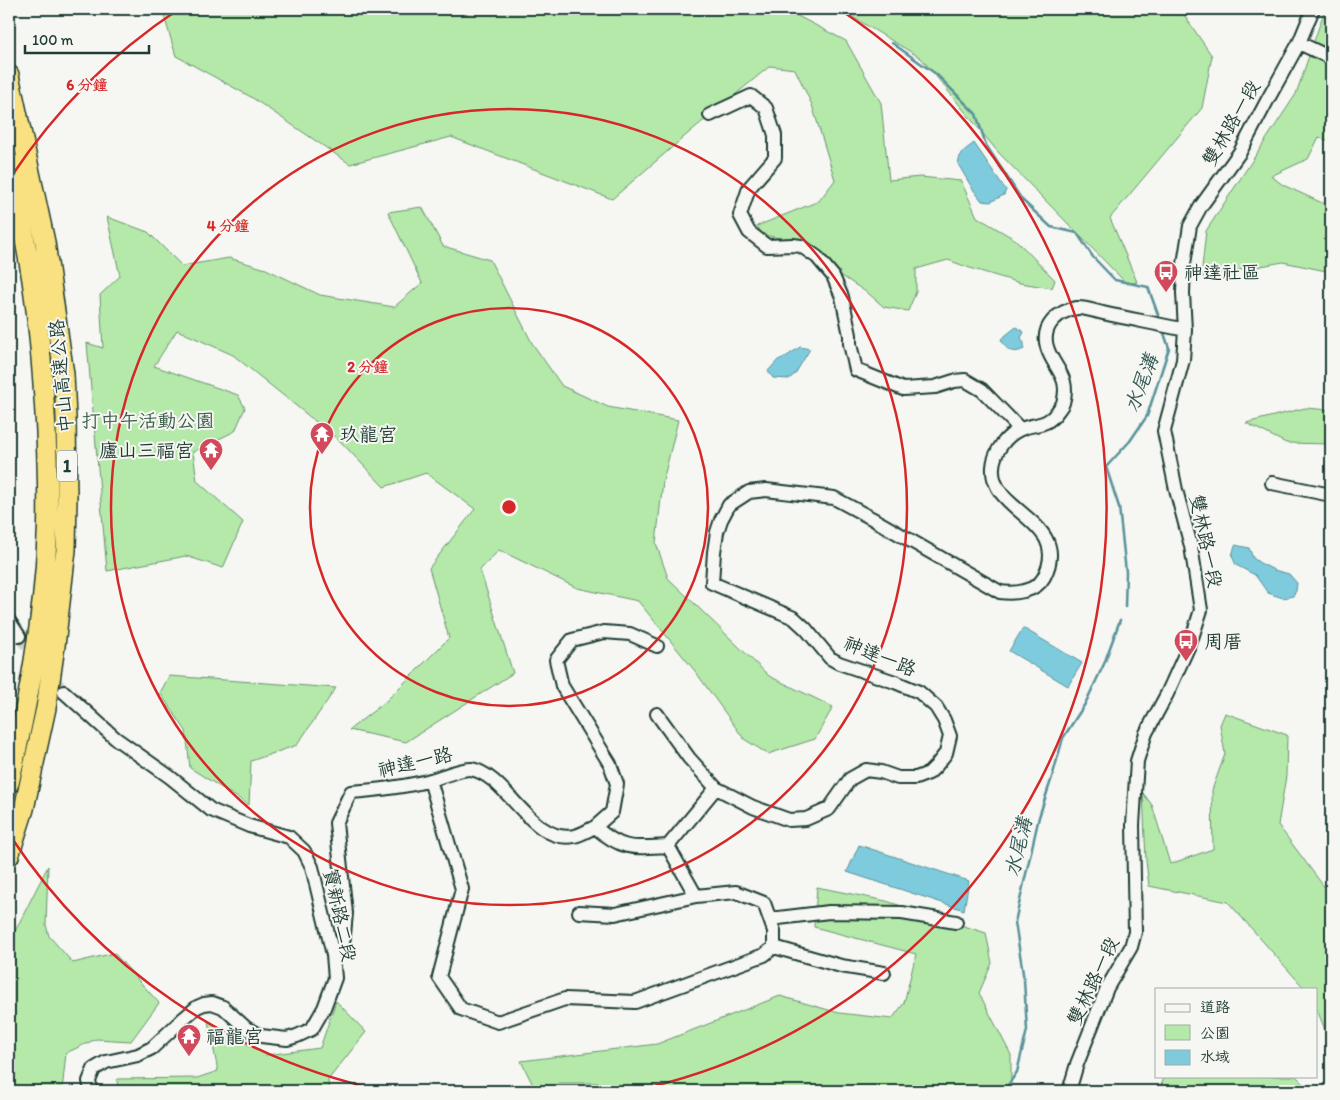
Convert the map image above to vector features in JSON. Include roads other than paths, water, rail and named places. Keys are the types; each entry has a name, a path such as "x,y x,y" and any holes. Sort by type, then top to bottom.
{"highway":[{"name":"中山高速公路","path":"9,75 45,242 64,374 68,497 66,550 46,708 24,809 9,856"},
{"name":"中山高速公路","path":"9,162 29,263 40,341 48,492 48,538 42,603 30,686 9,783"}],"street":[{"name":"雙林路一段","path":"1069,1091 1107,988 1131,947 1135,932 1133,825 1137,761 1146,733 1192,641 1201,610 1191,546 1164,431 1183,360 1185,330 1184,264 1190,226 1201,206 1240,152 1299,43 1313,9"},
{"path":"1299,43 1331,58"},
{"path":"710,115 752,96 766,108 775,135 775,158 749,188 740,215 749,232 767,246 801,246 817,257 833,276 842,296 856,370 903,390 935,387 964,380 982,390 1020,429"},
{"name":"神達一路","path":"716,788 753,807 789,820 806,819 829,809 850,779 866,770 881,772 898,778 916,778 928,772 936,766 946,752 950,736 944,720 936,707 919,692 895,682 839,664 830,658 806,628 794,618 712,583 717,532 729,505 749,492 766,490 834,498 1000,592 1013,593 1024,591 1042,580 1047,571 1051,557 1048,542 1041,530 1000,493 995,484 993,467 998,450 1007,438 1020,429 1043,424 1052,419 1063,404 1065,388 1062,374 1048,349 1046,341 1048,326 1057,315 1078,308 1185,330"},
{"path":"1272,482 1331,496"},
{"path":"9,620 19,636"},
{"path":"657,646 630,634 604,632 572,640 556,660 562,686 610,764 617,784 612,812 595,827 618,844 634,848 668,846 716,788 689,758 657,714"},
{"name":"寶新路二段","path":"64,692 114,738 170,777 210,810 249,826 289,837 304,851 312,867 333,955 334,978 324,1008 312,1029 287,1039 261,1036 246,1028 223,1008 212,1003 204,1004 197,1007 152,1048 138,1056 106,1062 94,1069 89,1082 91,1091"},
{"name":"神達一路","path":"333,955 343,946 346,913 336,823 351,792 390,789 430,780 469,768 482,771 542,828 558,836 574,836 595,827"},
{"path":"430,780 462,889 439,977 461,1009 498,1022 565,999 635,1002 764,955 774,946 774,931 764,903 736,892 696,896 616,914 579,912"},
{"path":"668,846 696,896"},
{"path":"770,919 829,912 902,913 956,922"},
{"path":"774,946 841,966 884,973"}],"water":[{"path":"974,143 1006,190 1004,195 990,202 982,201 958,164 961,153"},
{"path":"1016,327 1024,332 1021,338 1024,343 1024,349 1016,352 1007,349 1001,339"},
{"path":"800,347 810,349 795,374 789,379 773,378 768,371 778,360"},
{"path":"1235,545 1249,548 1253,558 1260,563 1274,570 1289,574 1297,583 1293,596 1283,598 1268,593 1255,575 1236,565 1232,556"},
{"path":"1023,628 1082,663 1068,686 1009,651"},
{"path":"859,845 969,881 964,910 847,872"}],"waterway":[{"name":"水尾溝","path":"892,43 936,74 976,114 986,145 1022,200 1051,227 1077,233 1093,257 1115,280 1148,287 1160,320"},
{"name":"水尾溝","path":"1125,607 1126,572 1119,507 1106,467 1130,441 1147,416 1169,348 1163,330"},
{"name":"水尾溝","path":"1004,1091 1017,1072 1027,1030 1024,980 1015,922 1039,817 1063,738 1085,704 1104,664 1120,620"}],"tunnel":[{"path":"19,636 64,692"}],"place":[{"name":"神達社區","path":"1166,293"},
{"name":"玖龍宮","path":"322,455"},
{"name":"廬山三福宫","path":"211,471"},
{"name":"周厝","path":"1186,662"},
{"name":"福龍宮","path":"189,1057"}],"park label":[{"name":"打中午活動公園","path":"148,420"}]}
